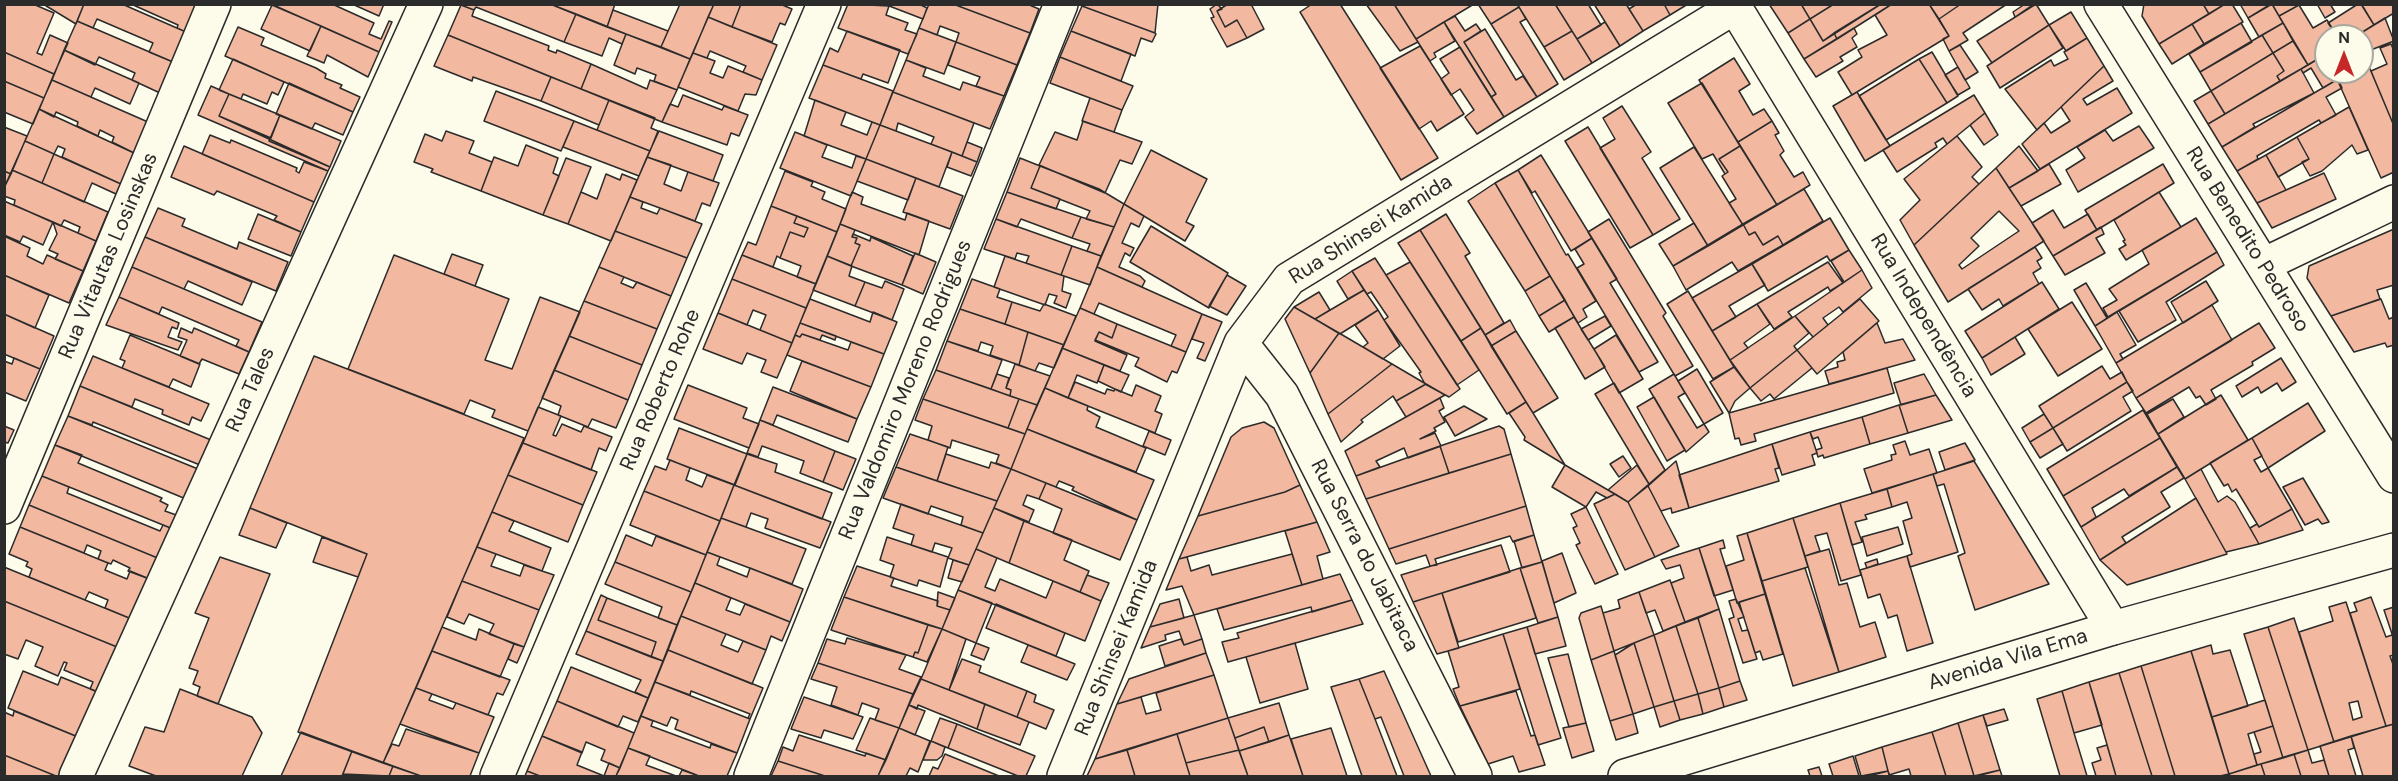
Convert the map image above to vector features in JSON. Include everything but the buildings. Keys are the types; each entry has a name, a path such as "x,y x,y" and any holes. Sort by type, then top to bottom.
{"street":[{"name":"Rua Vitautas Losinskas","path":"4,507 214,4"},
{"name":"Rua Tales","path":"76,777 426,4"},
{"name":"Rua Roberto Rohe","path":"497,777 824,4"},
{"name":"Rua Valdomiro Moreno Rodrigues","path":"751,777 1061,4"},
{"name":"Rua Benedito Pedroso","path":"2101,4 2394,476"},
{"name":"Rua Shinsei Kamida","path":"1065,777 1241,343 1289,279 1734,6"},
{"name":"Rua Independência","path":"1734,6 2113,628"},
{"path":"2263,266 2394,202"},
{"name":"Rua Serra do Jabitaca","path":"1241,343 1282,395 1475,777"},
{"name":"Avenida Vila Ema","path":"1625,777 2113,628 2394,550"}]}
